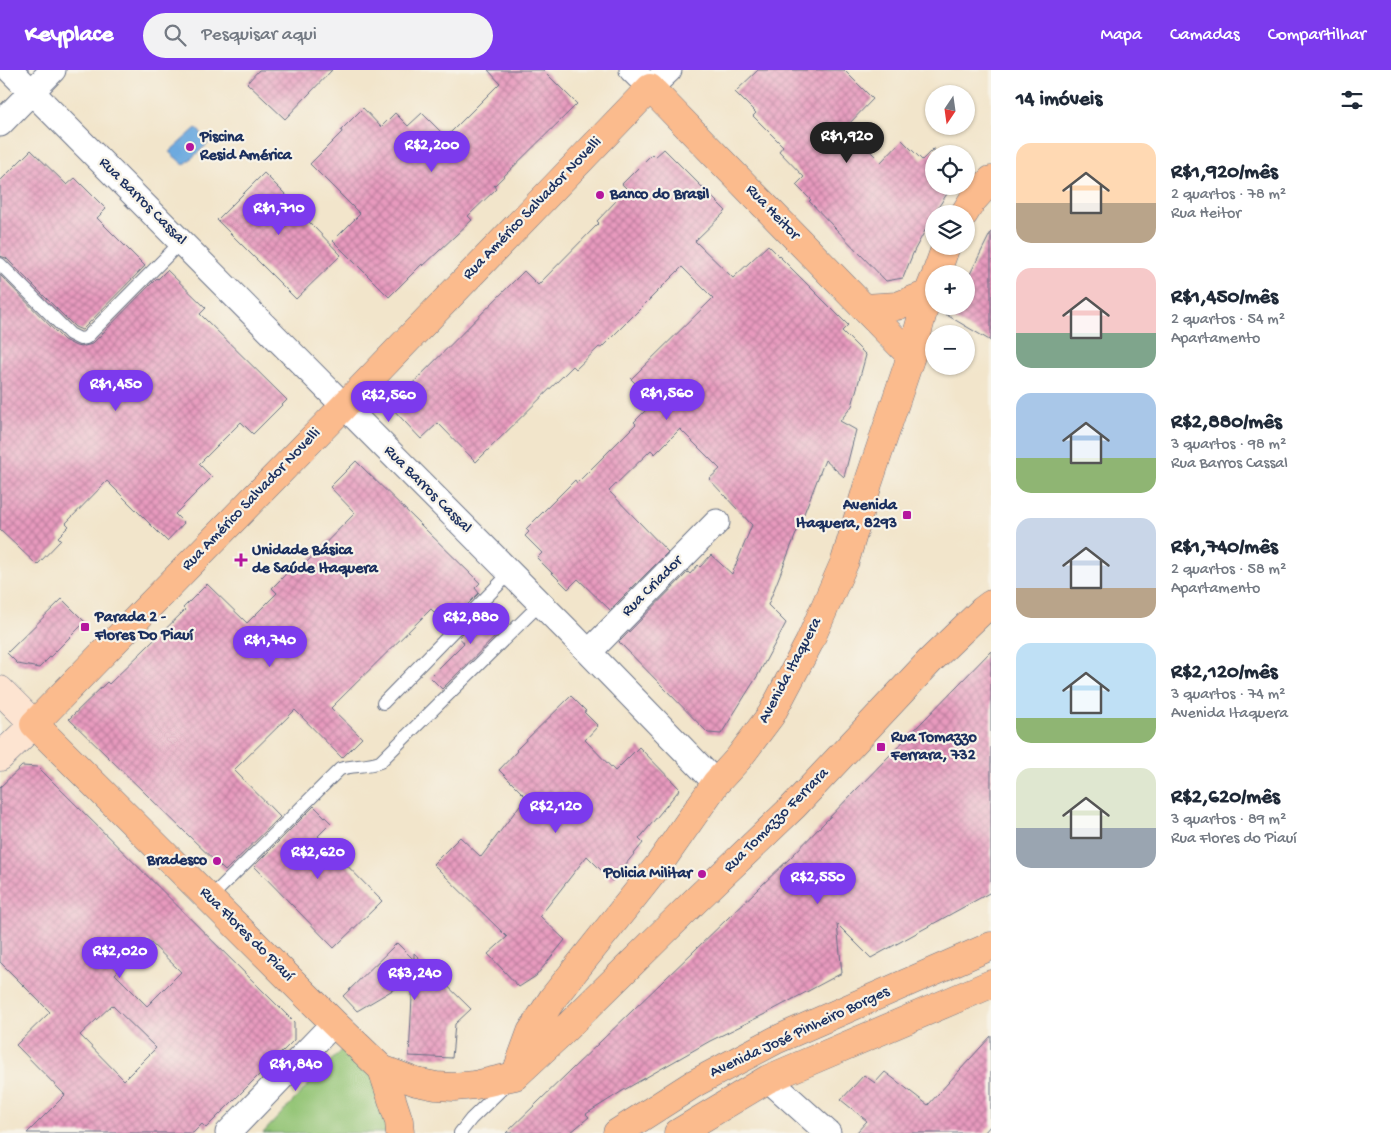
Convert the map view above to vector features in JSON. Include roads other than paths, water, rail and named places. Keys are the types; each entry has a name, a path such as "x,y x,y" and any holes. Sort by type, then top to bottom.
{"main road":[{"name":"Rua Heitor","path":"650,76 864,308 911,356"},
{"name":"Rua Américo Salvador Novelli","path":"0,757 344,406 650,76"},
{"path":"970,205 991,180"},
{"path":"864,308 897,306 925,287"},
{"name":"Avenida Itaquera","path":"515,1076 531,1032 553,998 658,866 716,783 738,759 771,715 809,643 845,561 925,309"},
{"name":"Rua Tomazzo Ferrara","path":"515,1076 794,806 930,661 991,604"},
{"name":"Rua Flores do Piauí","path":"0,690 334,1023 382,1068"},
{"name":"Avenida José Pinheiro Borges","path":"617,1133 695,1083 776,1040 991,946"},
{"name":"Avenida José Pinheiro Borges","path":"678,1133 768,1079 991,984"},
{"path":"382,1068 416,1082 454,1088 515,1076"},
{"path":"382,1068 400,1133"}],"street":[{"name":"Rua Barros Cassal","path":"10,70 589,652 716,783"},
{"path":"0,124 53,70"},
{"name":"Rua Criador","path":"589,652 717,522"},
{"path":"228,1133 334,1023"},
{"path":"768,1079 828,1133"}],"lane":[{"path":"0,264 70,334 80,339 86,338 181,242"},
{"path":"383,703 510,573"},
{"path":"210,899 340,769 348,766 370,765 380,762 540,604"},
{"path":"460,1133 515,1076"}],"water":[{"name":"Piscina Resid América","path":"196,128 210,142 184,165 169,152"}],"place":[{"name":"Piscina Resid América","path":"190,147"},
{"name":"Banco do Brasil","path":"600,195"},
{"name":"Avenida Itaquera, 8293","path":"907,515"},
{"name":"Unidade Básica de Saúde Itaquera","path":"241,560"},
{"name":"Parada 2 - Flores Do Piauí","path":"85,627"},
{"name":"Rua Tomazzo Ferrara, 732","path":"881,747"},
{"name":"Bradesco","path":"217,861"},
{"name":"Policia Militar","path":"702,874"}]}
